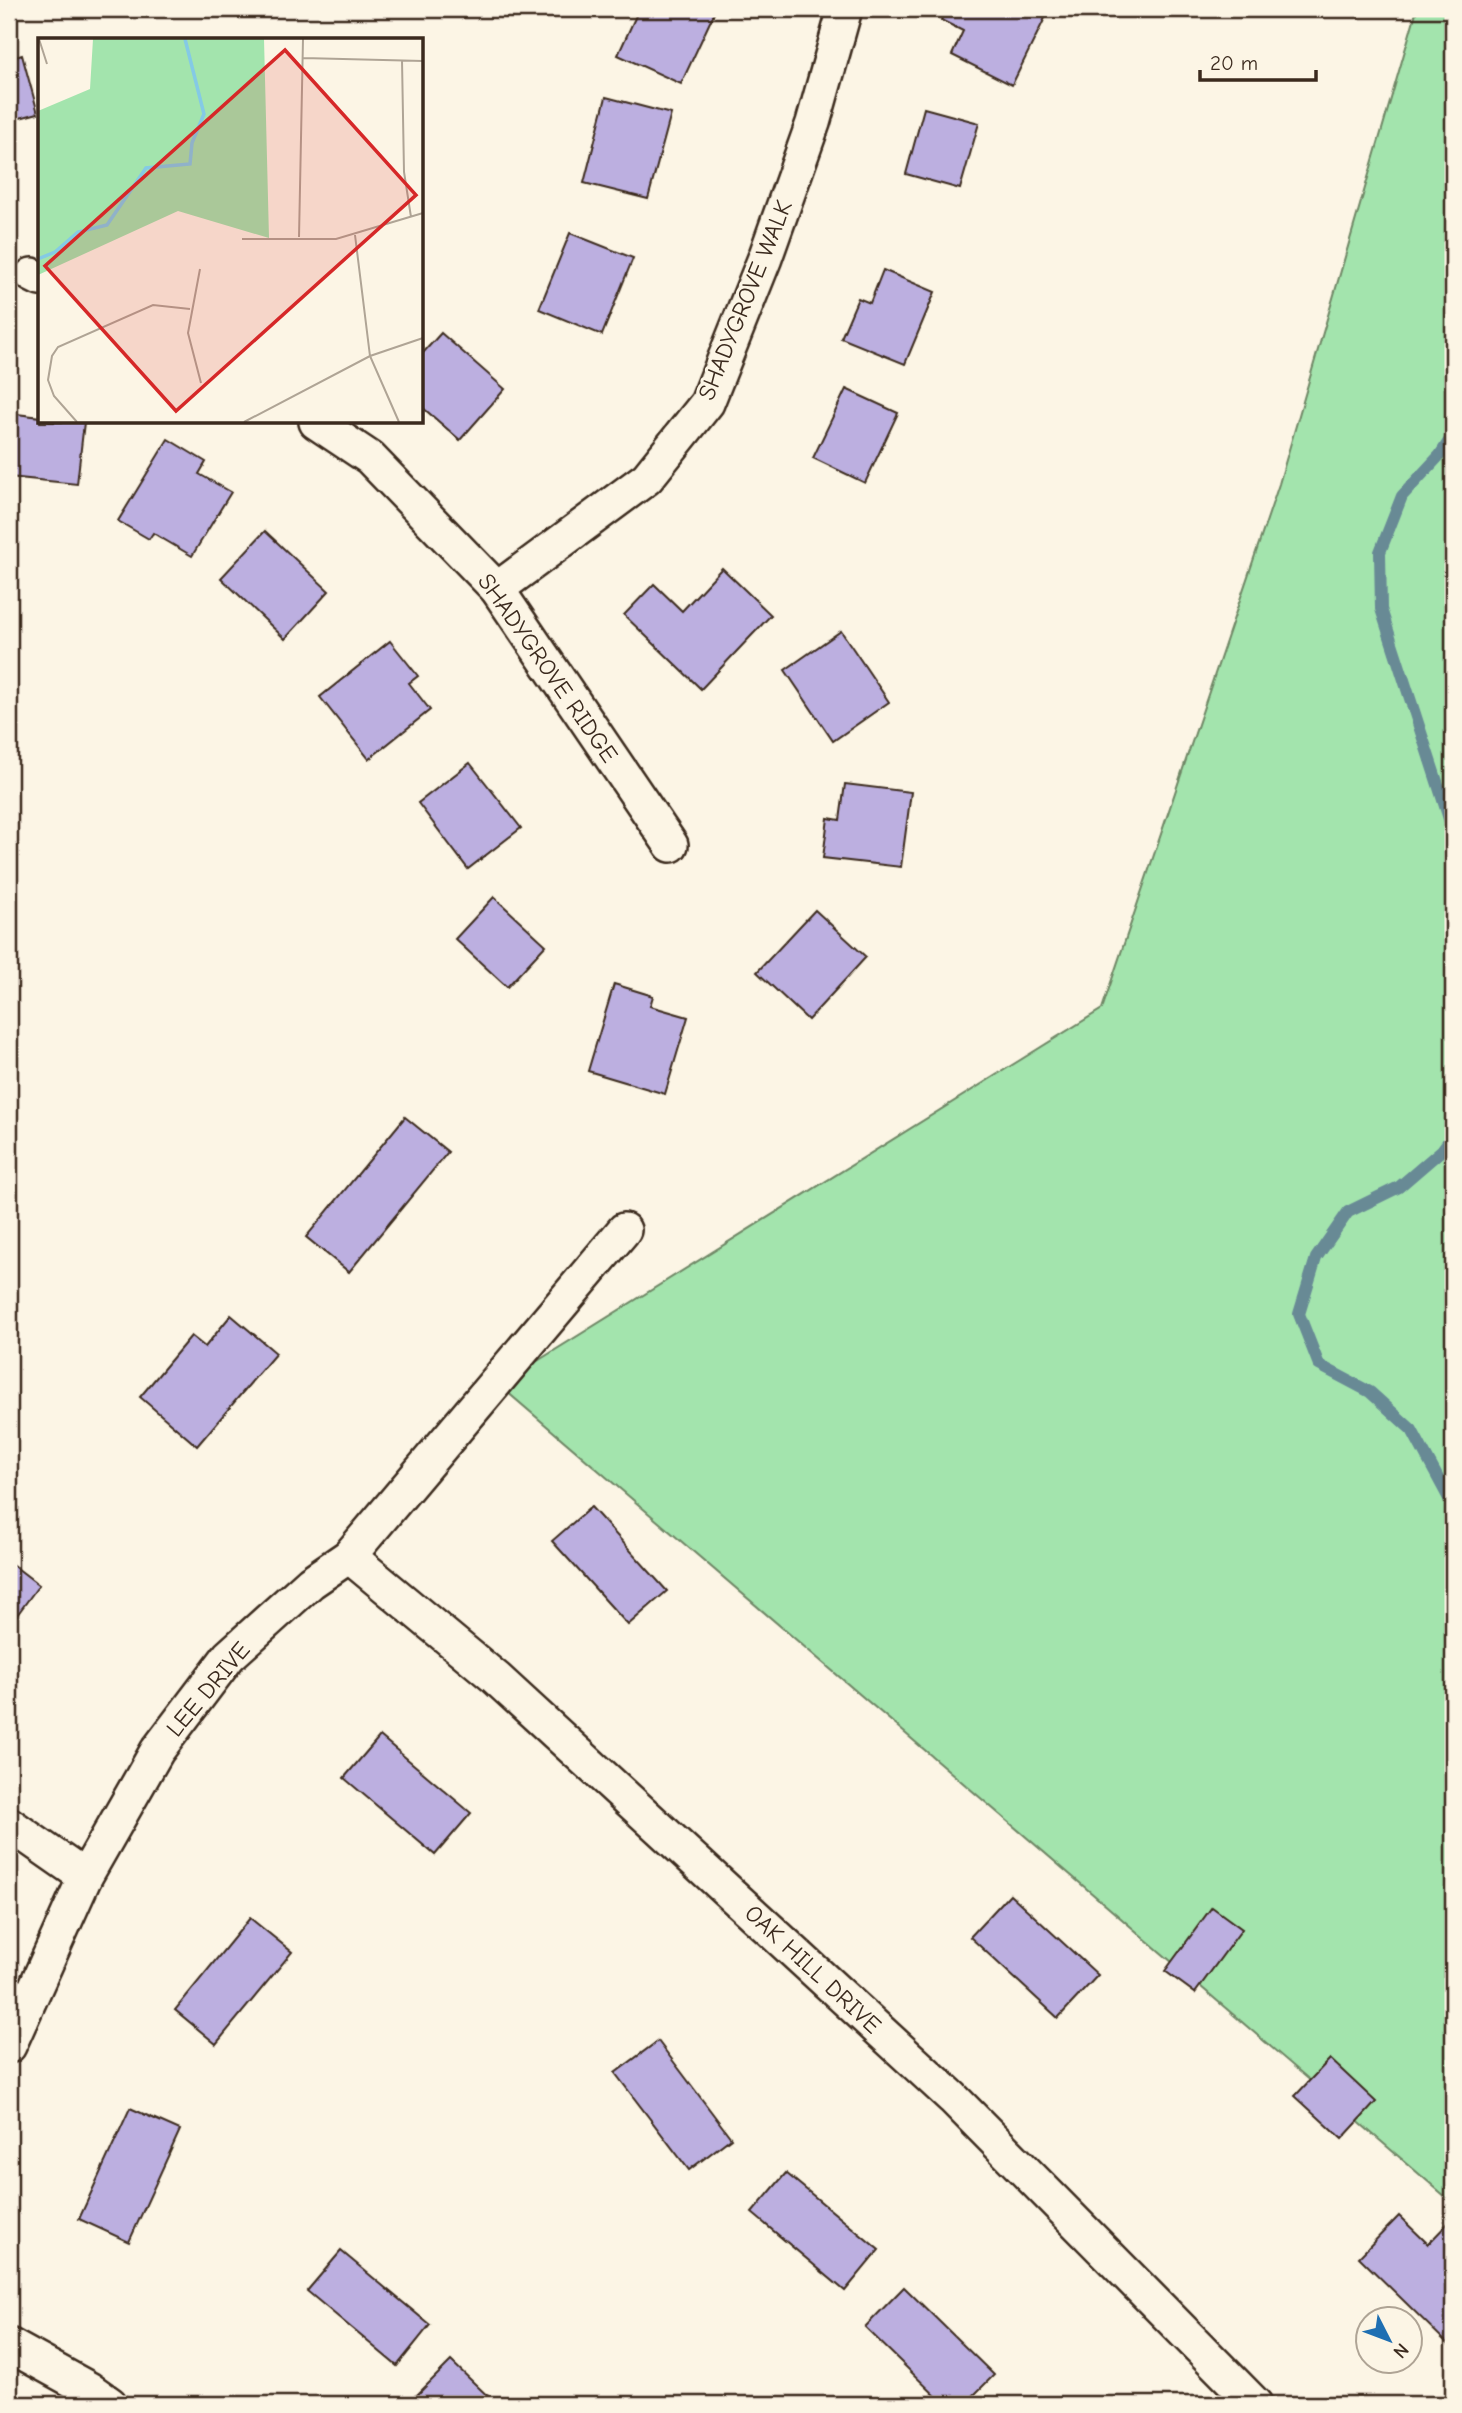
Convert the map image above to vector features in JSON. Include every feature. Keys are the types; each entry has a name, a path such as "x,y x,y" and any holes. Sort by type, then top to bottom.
{"street":[{"name":"SHADYGROVE WALK","path":"497,589 647,478 707,403 765,258 813,123 845,9"},
{"name":"SHADYGROVE RIDGE","path":"319,424 370,458 497,589 671,845"},
{"name":"LEE DRIVE","path":"9,2046 85,1877 157,1751 229,1656 311,1582 349,1556 624,1230"},
{"name":"OAK HILL DRIVE","path":"349,1556 496,1678 953,2098 1255,2404"},
{"path":"9,1824 85,1877"},
{"path":"9,2345 89,2389 110,2404"}],"green space":[{"path":"1417,9 1453,9 1453,2203 499,1385 1102,1009 1279,484"}],"building":[{"path":"639,9 716,9 681,84 618,55"},
{"path":"946,9 1027,9 1045,18 1012,85 952,55 963,31 941,20"},
{"path":"22,55 38,113 9,121 9,59"},
{"path":"606,97 671,114 648,199 584,183"},
{"path":"924,108 979,123 960,189 906,174"},
{"path":"570,233 633,258 602,335 539,309"},
{"path":"883,270 935,292 905,364 841,338 858,298 870,303"},
{"path":"441,333 505,389 460,440 424,409 424,352"},
{"path":"846,389 898,413 865,483 813,458"},
{"path":"9,413 38,417 38,424 84,424 77,484 9,477"},
{"path":"168,439 206,462 199,474 231,492 192,556 153,533 149,539 118,521"},
{"path":"265,531 329,591 285,639 221,578"},
{"path":"722,568 771,615 701,689 624,615 654,584 682,611"},
{"path":"841,631 889,702 833,741 785,670"},
{"path":"390,641 418,676 409,683 430,710 369,759 320,697"},
{"path":"470,763 521,828 468,869 418,803"},
{"path":"845,784 911,792 901,867 823,858 828,818 840,820"},
{"path":"494,897 546,945 507,987 455,939"},
{"path":"815,910 866,957 808,1020 757,972"},
{"path":"614,984 653,996 650,1006 688,1017 665,1094 588,1071"},
{"path":"405,1117 448,1152 349,1272 306,1237"},
{"path":"231,1315 276,1353 197,1446 140,1397 191,1336 205,1347"},
{"path":"591,1507 667,1591 628,1625 552,1541"},
{"path":"9,1562 39,1585 9,1626"},
{"path":"380,1736 471,1813 435,1855 344,1778"},
{"path":"1010,1894 1098,1975 1058,2018 970,1937"},
{"path":"1212,1907 1242,1929 1195,1993 1165,1971"},
{"path":"250,1918 292,1952 216,2044 175,2010"},
{"path":"658,2041 731,2138 689,2170 615,2073"},
{"path":"1330,2059 1376,2102 1342,2139 1295,2096"},
{"path":"130,2108 180,2130 129,2242 79,2219"},
{"path":"786,2173 879,2250 845,2291 752,2213"},
{"path":"1399,2216 1428,2244 1453,2218 1452,2348 1424,2321 1424,2304 1407,2304 1359,2257"},
{"path":"341,2251 430,2325 397,2366 307,2291"},
{"path":"904,2287 994,2375 965,2404 944,2404 865,2327"},
{"path":"451,2361 496,2404 420,2404 414,2398"}],"waterway":[{"path":"1453,435 1440,455 1402,496 1380,552 1381,609 1453,831"},
{"path":"1453,1135 1442,1150 1399,1187 1348,1212 1316,1258 1299,1314 1319,1365 1370,1392 1412,1430 1453,1506"}]}
